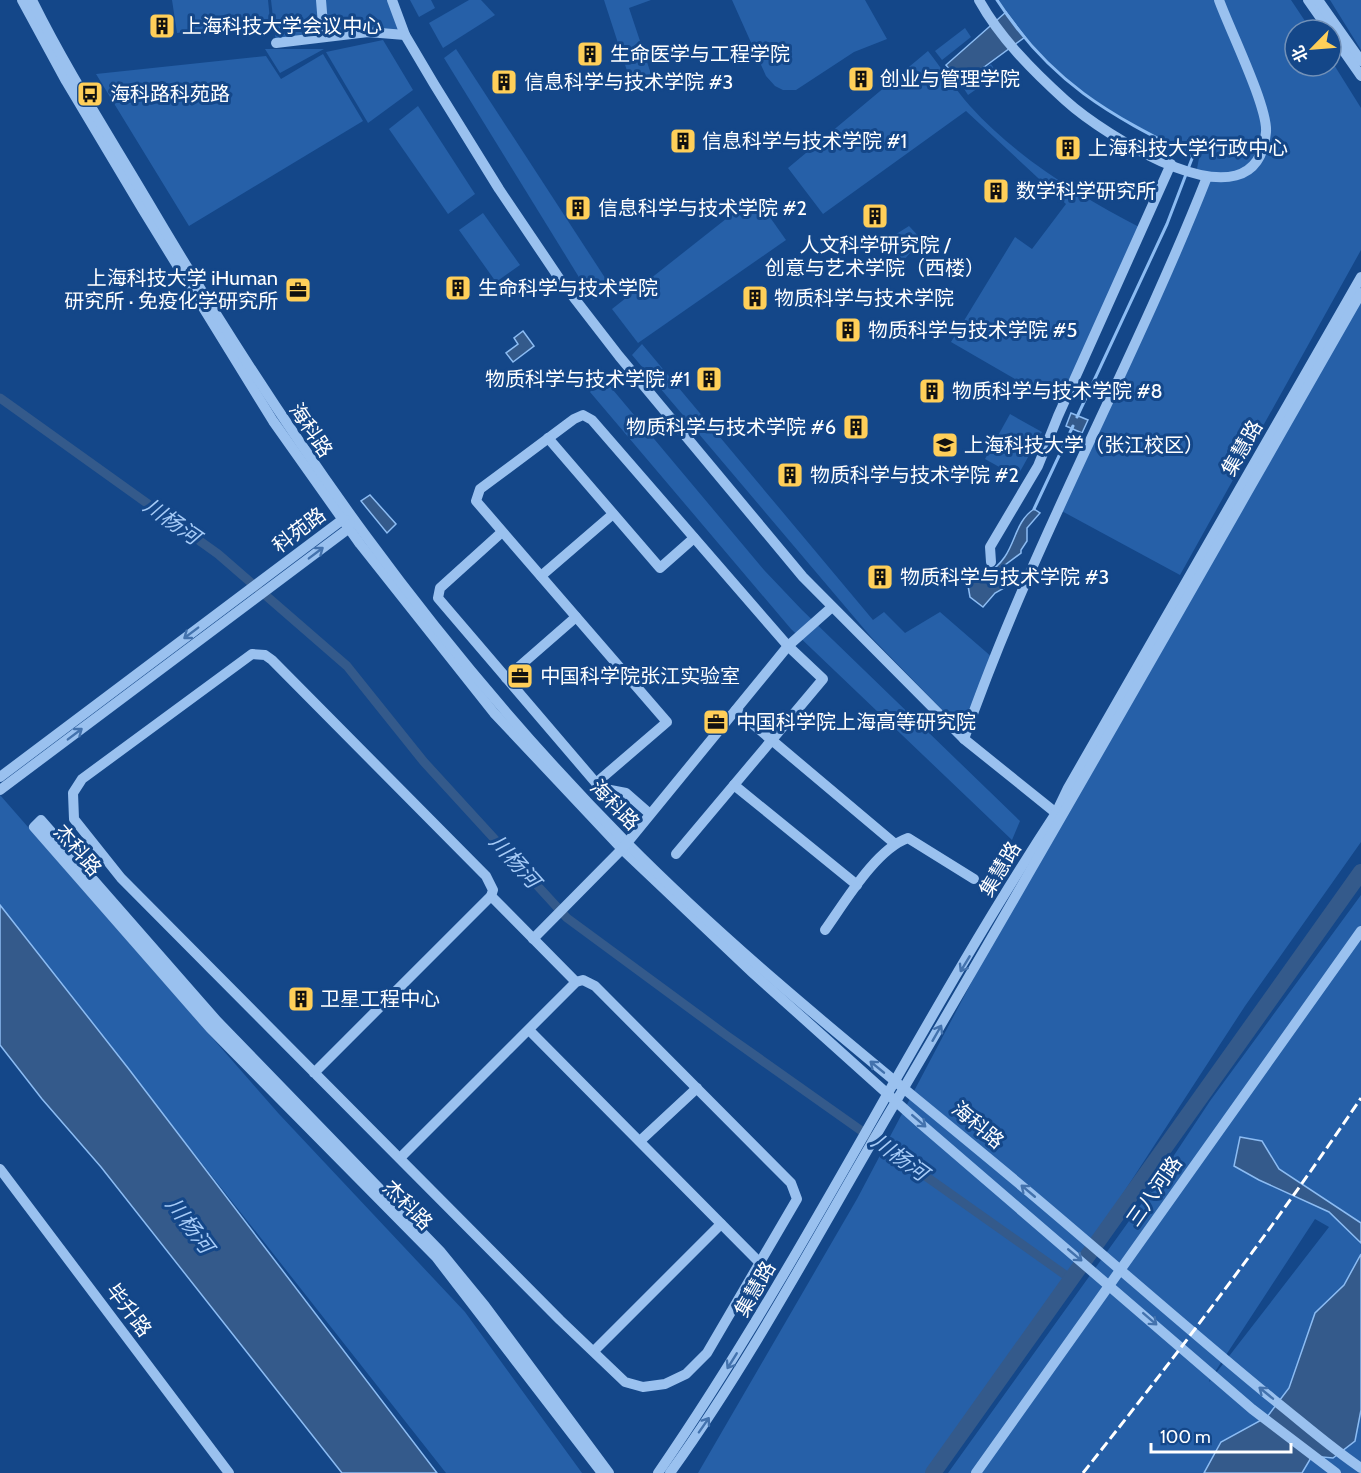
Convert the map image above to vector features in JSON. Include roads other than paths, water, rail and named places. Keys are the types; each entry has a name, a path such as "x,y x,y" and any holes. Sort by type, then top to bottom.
{"street":[{"name":"海科路","path":"22,0 66,81 219,336 273,421 347,523 480,696 710,934 892,1098 1108,1282 1252,1409 1336,1473"},
{"name":"海科路","path":"32,0 68,69 226,332 347,523"},
{"path":"321,0 324,37"},
{"path":"392,0 405,35 499,189 561,281 619,356 803,577 964,739 1056,813"},
{"path":"980,0 1015,49 1066,101 1091,120 1140,151 1176,167 1193,174 1226,179 1248,171 1261,154 1266,132 1265,120 1255,90 1219,0"},
{"path":"1308,0 1321,18"},
{"path":"1318,0 1361,61"},
{"path":"276,43 368,32 405,35"},
{"path":"1343,50 1361,76"},
{"path":"992,562 990,547 1038,466 1058,416 1176,167"},
{"path":"964,739 993,658 1180,245 1207,177"},
{"name":"集慧路","path":"670,1473 706,1422 752,1349 862,1150 1361,277"},
{"name":"集慧路","path":"900,1084 1361,293"},
{"path":"596,783 667,722 478,505 477,492 578,416 588,417 788,646 823,679 676,854"},
{"path":"548,438 660,568 694,538"},
{"path":"541,576 613,514"},
{"name":"科苑路","path":"0,777 25,764 347,523"},
{"path":"502,532 440,588 438,594 440,602 596,783 605,789 626,793 650,814"},
{"path":"533,939 624,846 788,646 832,607"},
{"path":"506,678 576,617"},
{"path":"315,1073 491,896 493,890 486,876 265,655 258,653 245,657 82,779 73,793 72,802 78,827 121,878 315,1073 400,1158 594,1351 629,1384 653,1386 676,1380 694,1368 707,1353 795,1204 797,1193 791,1183 595,986 583,980 576,982 400,1158"},
{"path":"736,710 894,843"},
{"name":"科苑路","path":"0,790 25,764"},
{"path":"734,785 857,885"},
{"name":"杰科路","path":"602,1473 436,1257 269,1090 167,980 34,826 41,820 217,1021 440,1251 485,1306 609,1473"},
{"path":"825,930 857,885 894,843 908,838 974,879"},
{"name":"海科路","path":"624,846 760,968 1073,1228 1209,1347 1361,1468"},
{"path":"491,896 576,982"},
{"name":"三八河路","path":"976,1473 1108,1282 1210,1144 1361,931"},
{"path":"529,1030 760,1263"},
{"path":"640,1141 697,1088"},
{"name":"集慧路","path":"658,1473 749,1335 862,1150"},
{"name":"毕升路","path":"1,1173 229,1473"},
{"path":"594,1351 721,1224"}],"water":[{"path":"1006,12 1025,37 961,84 946,65"},
{"path":"523,331 534,346 513,362 506,353 518,344 514,338"},
{"path":"1071,413 1088,420 1082,433 1066,426"},
{"path":"370,495 396,524 387,533 361,501"},
{"path":"1034,509 1040,513 1027,528 1027,541 1021,553 1005,565 1001,572 1006,587 995,593 983,607 970,597 967,580 980,571 986,574 996,567 1009,550 1021,523"},
{"path":"0,905 128,1068 437,1473 342,1473 101,1167 42,1099 0,1045"},
{"path":"1240,1137 1262,1141 1279,1169 1361,1223 1361,1243 1329,1212 1234,1166"},
{"path":"1361,1254 1361,1410 1355,1441 1333,1458 1312,1456 1302,1473 1204,1473 1221,1442 1267,1417 1289,1388 1315,1313 1344,1285"}],"waterway":[{"path":"997,0 1017,29 1060,75 1134,126 1193,156 1167,224 1077,417"},
{"name":"川杨河","path":"0,398 218,554 347,666 424,762 567,918 726,1035 1071,1279"},
{"path":"1034,509 1073,426"},
{"path":"933,1473 1361,872"}],"railway":[{"path":"1083,1473 1226,1288 1361,1098"}],"place":[{"name":"上海科技大学会议中心","path":"162,26"},
{"name":"生命医学与工程学院","path":"590,54"},
{"name":"创业与管理学院","path":"861,79"},
{"name":"信息科学与技术学院 #3","path":"504,82"},
{"name":"海科路科苑路","path":"90,94"},
{"name":"信息科学与技术学院 #1","path":"683,141"},
{"name":"上海科技大学行政中心","path":"1068,148"},
{"name":"数学科学研究所","path":"996,191"},
{"name":"信息科学与技术学院 #2","path":"578,208"},
{"name":"人文科学研究院 / 创意与艺术学院（西楼）","path":"875,216"},
{"name":"生命科学与技术学院","path":"458,288"},
{"name":"上海科技大学 iHuman 研究所 · 免疫化学研究所","path":"298,290"},
{"name":"物质科学与技术学院","path":"755,298"},
{"name":"物质科学与技术学院 #5","path":"848,330"},
{"name":"物质科学与技术学院 #1","path":"709,379"},
{"name":"物质科学与技术学院 #8","path":"932,391"},
{"name":"物质科学与技术学院 #6","path":"856,427"},
{"name":"上海科技大学（张江校区）","path":"945,445"},
{"name":"物质科学与技术学院 #2","path":"790,475"},
{"name":"物质科学与技术学院 #3","path":"880,577"},
{"name":"中国科学院张江实验室","path":"520,676"},
{"name":"中国科学院上海高等研究院","path":"716,722"},
{"name":"卫星工程中心","path":"301,999"}]}
